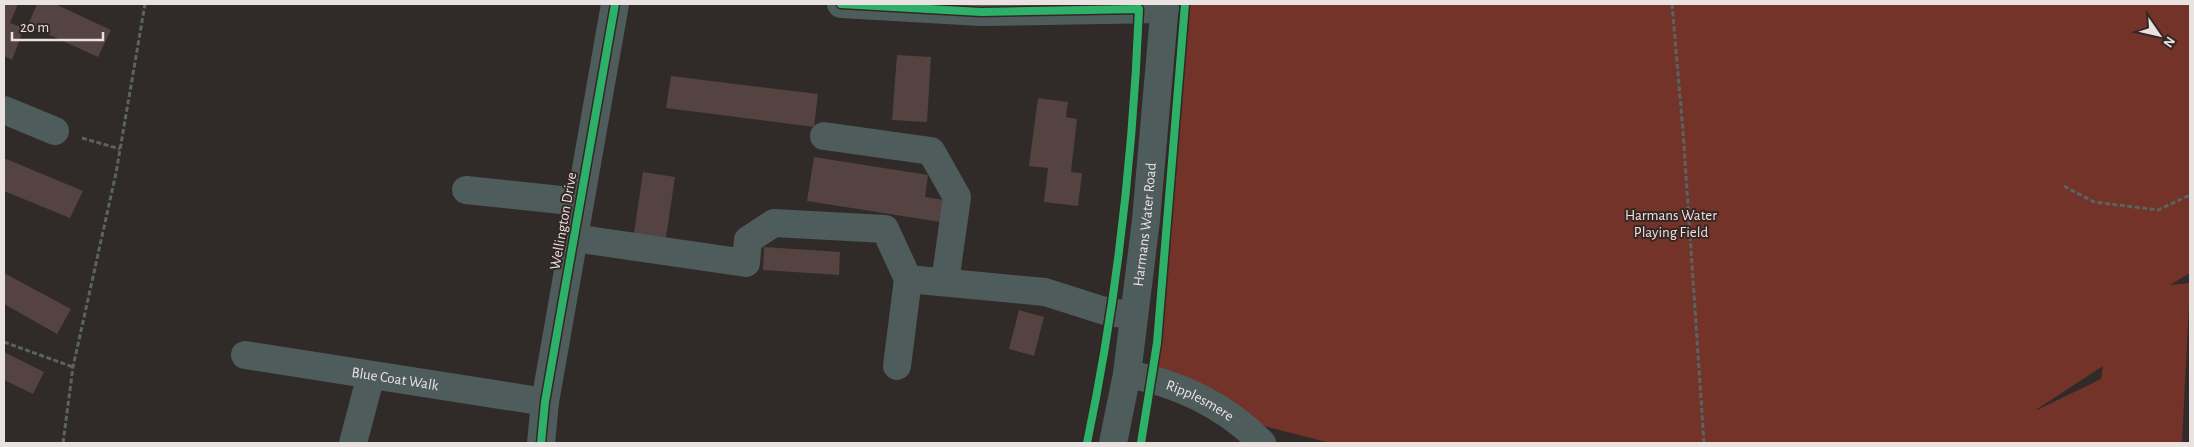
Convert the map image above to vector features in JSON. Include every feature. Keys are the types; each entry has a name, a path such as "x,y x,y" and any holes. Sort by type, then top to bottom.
{"street":[{"name":"Wellington Drive","path":"541,443 546,402 615,4"},
{"path":"840,4 981,12 1165,6"},
{"name":"Harmans Water Road","path":"1113,443 1127,374 1146,220 1165,6"},
{"path":"4,110 55,131"},
{"path":"824,136 931,151 958,196 945,282"},
{"path":"466,190 580,202"},
{"path":"574,238 746,263 748,240 774,223 885,229 908,279 897,366"},
{"path":"908,279 1045,292 1111,313 1134,314"},
{"name":"Blue Coat Walk","path":"245,355 546,402"},
{"name":"Ripplesmere","path":"1127,374 1152,378 1213,404 1248,429 1262,443"},
{"path":"353,443 370,375"}],"path":[{"path":"63,443 73,367 120,148 145,4"},
{"path":"1672,4 1684,141 1704,443"},
{"path":"55,131 120,148"},
{"path":"2064,186 2094,202 2158,210 2190,195"},
{"path":"4,342 73,367"}],"green space":[{"name":"Harmans Water Playing Field","path":"1184,4 2190,4 2190,273 2170,285 2190,283 2182,443 1330,443 1233,418 1152,378","holes":["2103,366 2101,379 2037,410"]}],"building":[{"path":"4,4 18,4 10,23 24,28 12,60 4,56"},
{"path":"37,4 55,4 111,30 98,57 28,25"},
{"path":"897,55 931,57 927,122 892,120"},
{"path":"671,76 818,94 814,127 666,108"},
{"path":"1038,98 1068,102 1066,117 1077,119 1071,172 1082,173 1078,206 1044,202 1048,168 1029,166"},
{"path":"814,157 928,175 925,197 951,201 947,223 807,201"},
{"path":"4,158 83,191 70,218 4,191"},
{"path":"643,172 675,177 665,244 633,240"},
{"path":"764,247 840,252 839,275 763,270"},
{"path":"4,273 71,309 57,334 4,304"},
{"path":"1019,310 1044,317 1034,356 1009,349"},
{"path":"4,352 44,372 33,394 4,380"}],"cycle path":[{"path":"541,443 545,402 615,4"},
{"path":"841,4 981,12 1139,9 1133,118 1122,227 1107,335 1087,443"},
{"path":"1141,443 1157,343 1185,4"}]}
